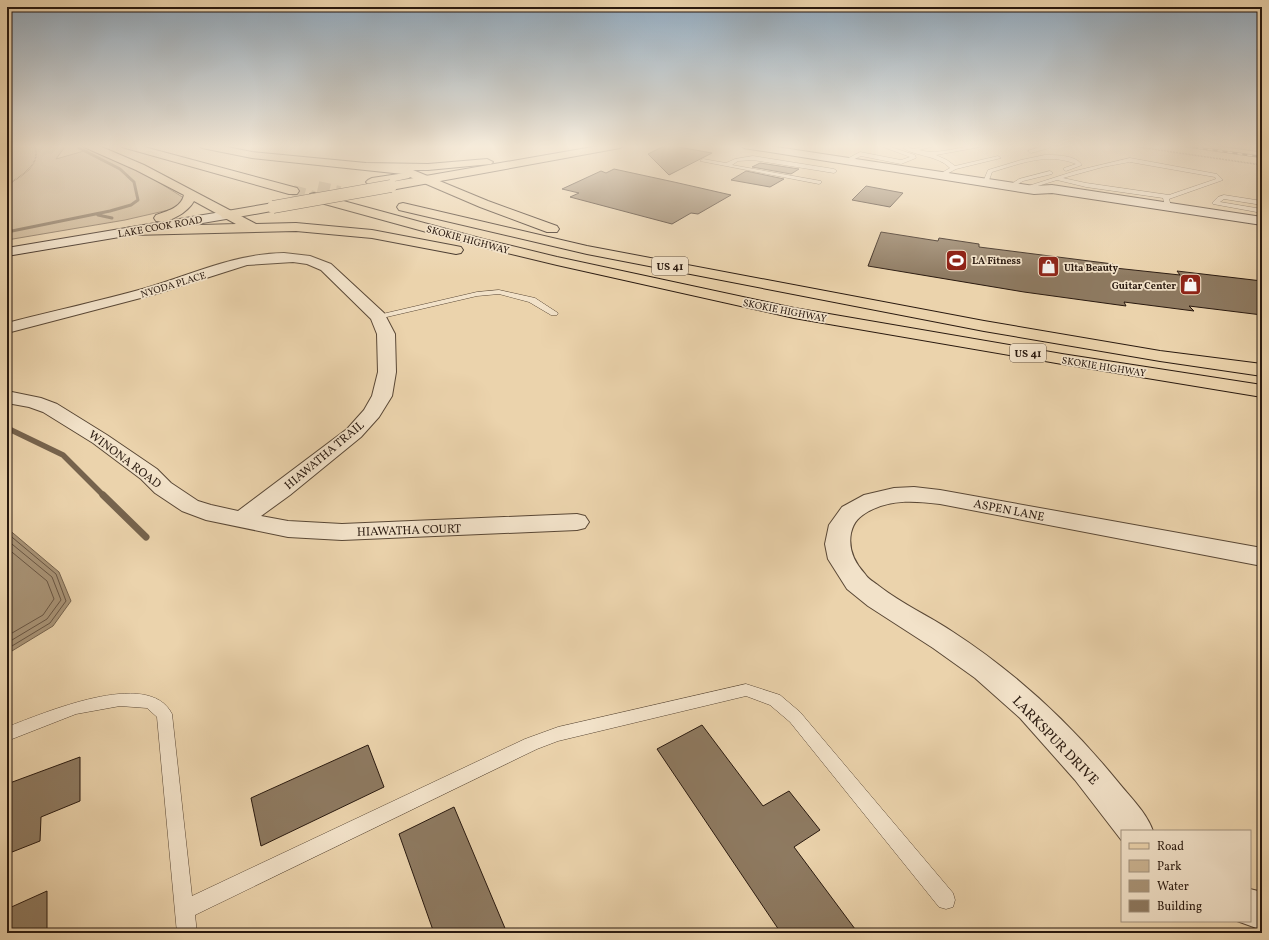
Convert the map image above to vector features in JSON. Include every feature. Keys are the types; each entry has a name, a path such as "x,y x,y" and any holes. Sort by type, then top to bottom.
{"main road":[{"path":"182,189 254,228"},
{"name":"LAKE COOK ROAD","path":"222,212 257,202 333,189"},
{"name":"LAKE COOK ROAD","path":"222,212 270,207 374,189"},
{"path":"447,189 552,229 594,240 984,326"},
{"name":"SKOKIE HIGHWAY","path":"340,192 587,250 984,326 1160,356 1262,370"},
{"path":"162,218 184,207 189,202 190,193"},
{"name":"SKOKIE HIGHWAY","path":"314,197 479,242 557,261 794,312 1062,359 1262,391"},
{"path":"132,231 296,227 372,234 716,302 794,312"}],"street":[{"path":"1029,189 1052,189 1168,202 1262,221"},
{"path":"1029,189 1046,195 1262,228"},
{"name":"LAKE COOK ROAD","path":"7,244 162,218 222,212"},
{"name":"LAKE COOK ROAD","path":"7,252 132,231 222,212"},
{"name":"NYODA PLACE","path":"7,328 171,286 249,260 279,258 304,259 319,263 335,276"},
{"name":"HIAWATHA TRAIL","path":"243,519 259,505 282,490 354,433 372,413 382,396 387,372 386,334 378,317 335,276"},
{"name":"WINONA ROAD","path":"7,397 34,402 56,412 100,438 149,474 163,488 190,506 206,512 243,519"},
{"name":"ASPEN LANE","path":"868,591 856,582 841,559 837,544 841,525 850,512 872,500 894,495 914,494 940,496 1262,557"},
{"name":"HIAWATHA COURT","path":"243,519 288,529 342,532 577,522"},
{"name":"LARKSPUR DRIVE","path":"868,591 877,599 955,648 985,670 1031,709 1087,769 1135,830"},
{"path":"1251,908 1262,911"}],"lane":[{"path":"1105,189 1168,202 1199,189"},
{"path":"1262,203 1224,197 1220,198 1215,203 1262,211"},
{"path":"378,317 477,294 499,292 532,300 554,313"},
{"path":"184,910 530,744 558,734 746,690 775,700 795,718 946,900"},
{"path":"7,734 75,708 120,700 151,702 164,714 187,933"}],"green space":[{"path":"7,189 169,189 184,198 185,202 173,209 125,220 7,240"}],"water":[{"path":"7,528 59,572 71,601 53,626 7,654"}],"building":[{"path":"562,189 704,189 731,195 698,214 691,213 672,224 570,197 579,193"},
{"path":"863,189 881,189 903,193 890,207 852,200"},
{"path":"881,232 938,241 939,238 979,244 979,247 1113,264 1115,268 1180,275 1177,271 1262,281 1262,315 1189,306 1194,311 1124,302 1126,306 1024,292 868,266"},
{"path":"702,725 763,806 789,791 820,830 794,847 858,933 781,933 657,749"},
{"path":"368,745 384,787 261,846 251,798"},
{"path":"80,757 80,801 41,817 40,841 7,854 7,784"},
{"path":"454,807 507,933 434,933 399,834"},
{"path":"47,891 47,933 7,933 7,909"}],"waterway":[{"path":"7,232 110,211 131,205 138,200 136,189"},
{"path":"98,215 112,218"},
{"path":"7,428 63,455 103,495"},
{"path":"103,495 146,537"}],"tunnel":[{"path":"326,189 340,192"},
{"path":"293,191 314,197"}],"place":[{"name":"LA Fitness","path":"956,260"},
{"name":"Ulta Beauty","path":"1048,267"},
{"name":"Guitar Center","path":"1191,285"}]}
